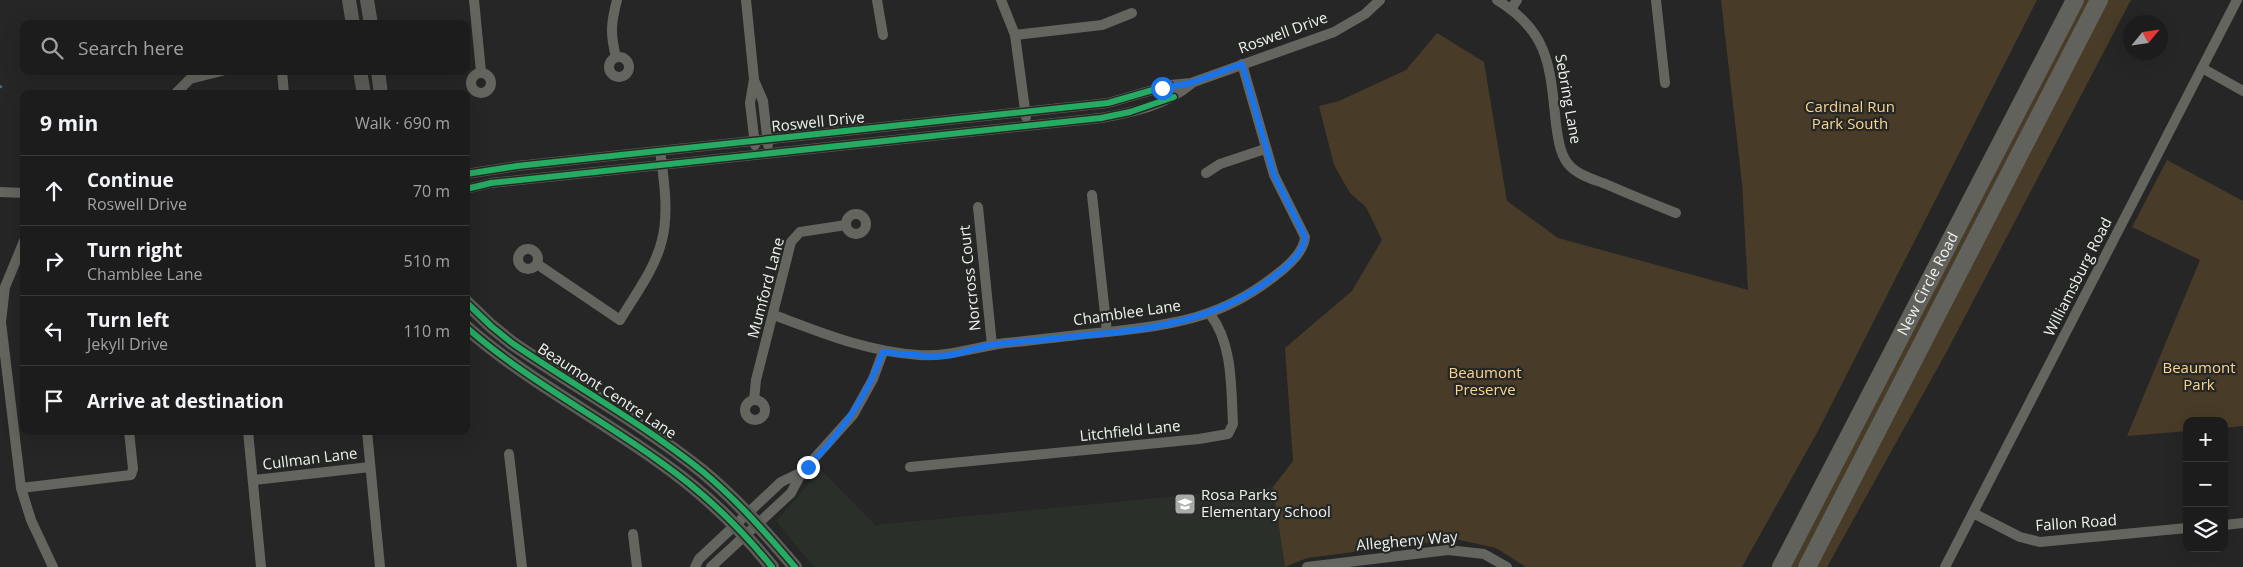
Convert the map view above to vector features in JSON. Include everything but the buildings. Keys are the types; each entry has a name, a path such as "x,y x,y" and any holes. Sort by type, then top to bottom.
{"highway":[{"name":"New Circle Road","path":"1781,567 2074,0"},
{"name":"New Circle Road","path":"1807,567 2099,0"}],"street":[{"path":"349,0 352,20"},
{"path":"367,0 370,20"},
{"path":"474,0 481,72"},
{"path":"616,57 611,36 611,23 617,0"},
{"path":"746,0 754,79 750,103 756,156"},
{"path":"877,0 883,35"},
{"path":"1002,0 1015,35 1027,126"},
{"name":"Roswell Drive","path":"470,173 492,169 1108,103 1170,85 1191,83 1334,32 1366,14 1380,0"},
{"name":"Sebring Lane","path":"1497,0 1514,4 1533,30 1546,55 1561,152 1571,167 1588,177 1676,213"},
{"path":"1656,0 1664,83"},
{"name":"Williamsburg Road","path":"1945,567 2237,0"},
{"path":"1015,35 1102,25 1132,13"},
{"name":"Chamblee Lane","path":"774,315 835,338 883,352 943,355 992,345 1158,327 1210,314 1243,298 1270,280 1297,255 1303,245 1303,232 1288,206 1265,149 1242,64"},
{"path":"2202,68 2243,91"},
{"path":"179,90 190,79 206,75"},
{"path":"282,75 284,90"},
{"path":"361,75 363,90"},
{"path":"379,75 380,90"},
{"path":"754,79 763,101 769,154"},
{"name":"Roswell Drive","path":"470,188 491,183 1027,126 1130,112 1174,98 1191,83"},
{"path":"1206,173 1220,164 1265,149"},
{"path":"537,264 620,320 649,272 662,240 665,202 660,151"},
{"path":"0,192 20,193"},
{"path":"1092,195 1107,332"},
{"name":"Norcross Court","path":"978,207 992,345"},
{"name":"Mumford Lane","path":"754,400 756,380 794,238 800,232 846,225"},
{"path":"20,250 5,286 1,310 21,488 31,520 53,567"},
{"name":"Beaumont Centre Lane","path":"470,306 512,343 684,458 748,513 795,567"},
{"name":"Litchfield Lane","path":"910,467 1199,439 1228,434 1233,424 1227,356 1220,330 1210,314"},
{"name":"Beaumont Centre Lane","path":"470,330 498,355 659,460 690,483 735,524 772,567"},
{"path":"711,567 790,493 802,472 852,415 873,379 883,352"},
{"path":"21,488 131,476 133,469 129,435"},
{"path":"248,435 261,567"},
{"path":"367,435 380,567"},
{"path":"509,454 522,567"},
{"name":"Cullman Lane","path":"254,480 370,467"},
{"path":"695,567 698,559 781,482 802,472"},
{"name":"Fallon Road","path":"1973,513 2020,538 2040,542 2183,528"},
{"path":"2228,525 2243,523"},
{"path":"634,534 637,567"},
{"name":"Allegheny Way","path":"1307,567 1448,550 1483,554 1507,567"}],"shaded area":[{"name":"Rosa Parks Elementary School","path":"821,470 875,525 1273,487 1285,567 814,567 776,521"}],"green space":[{"name":"Beaumont Preserve","path":"1721,0 2037,0 1818,431 1742,567 1526,567 1496,548 1455,539 1307,558 1285,567 1273,487 1293,461 1285,348 1352,291 1382,240 1366,207 1350,193 1334,165 1319,106 1339,101 1406,70 1437,33 1484,62 1507,201 1558,238 1748,290 1742,183"},
{"path":"2080,0 2090,0 1797,567 1787,567"},
{"path":"2108,0 2131,0 1947,351 1827,567 1816,567"},
{"name":"Beaumont Park","path":"2167,160 2243,201 2243,426 2228,428 2228,417 2183,417 2183,431 2127,436 2200,260 2132,227"}],"cycle path":[{"path":"470,173 517,166 1108,103 1170,85"},
{"path":"470,188 491,183 1101,118 1130,112 1174,97"},
{"path":"470,306 512,343 632,421 702,471 739,505 795,567"},
{"path":"470,330 536,380 675,472 733,523 772,567"}],"place":[{"name":"Rosa Parks Elementary School","path":"1185,504"}],"route":[{"path":"808,467 852,415 873,379 883,352 920,356 950,355 992,345 1171,325 1210,314 1243,298 1282,271 1297,255 1305,237 1274,175 1242,64 1191,83 1170,85 1162,88"}],"park label":[{"name":"Cardinal Run Park South","path":"1850,116"}]}
